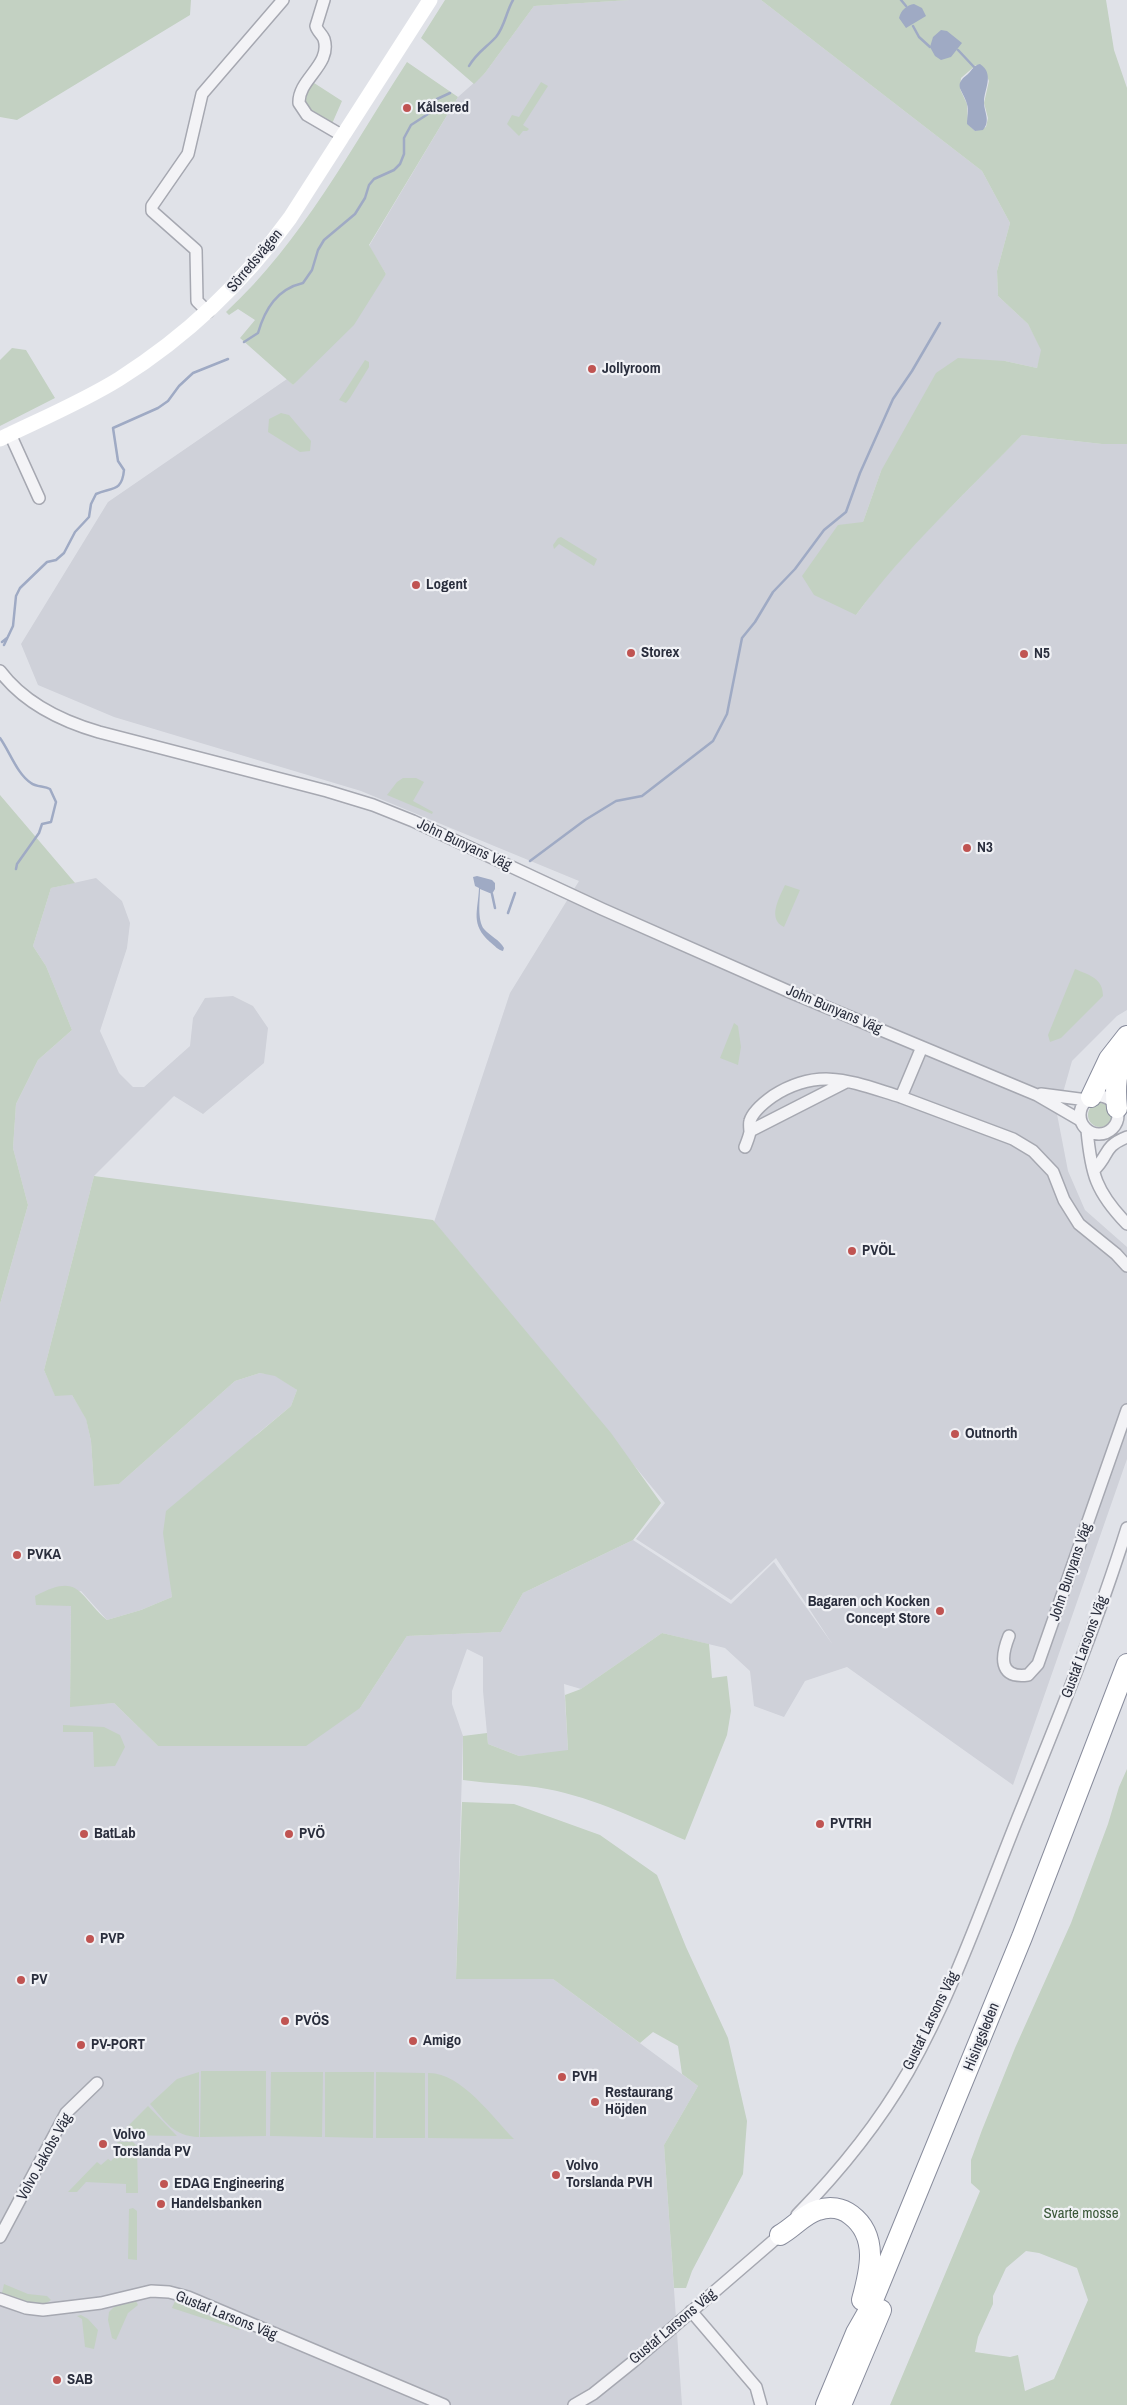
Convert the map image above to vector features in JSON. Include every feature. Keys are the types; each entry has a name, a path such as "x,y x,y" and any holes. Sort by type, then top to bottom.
{"highway":[{"path":"1089,1099 1109,1058 1127,1036"},
{"path":"1118,1121 1115,1086 1118,1073 1127,1054"},
{"name":"Hisingsleden","path":"826,2405 856,2333 868,2312 989,2018 1127,1664"},
{"name":"Hisingsleden","path":"841,2405 960,2121 1127,1697"},
{"path":"780,2235 795,2227 812,2213 825,2208 844,2211 860,2223 869,2242 871,2258 866,2286 856,2321 856,2333"}],"street":[{"path":"208,312 197,301 196,250 152,211 152,206 188,154 202,94 282,0"},
{"name":"Sörredsvägen","path":"5,436 117,380 178,338 208,312 270,245 343,136 430,0"},
{"path":"319,2 316,26 324,39 324,54 302,87 299,103 306,115 343,136"},
{"path":"5,436 39,498"},
{"name":"John Bunyans Väg","path":"0,671 34,703 79,726 327,791 373,805 610,913 1037,1095 1080,1120"},
{"path":"901,1097 922,1047"},
{"path":"745,1147 750,1131 750,1121 756,1111 770,1098 784,1089 807,1080 822,1078 846,1082 901,1097 1013,1139 1033,1151 1053,1172 1064,1200 1079,1224 1116,1254 1127,1266"},
{"path":"750,1131 846,1082"},
{"name":"John Bunyans Väg","path":"1037,1095 1073,1096 1089,1099"},
{"path":"1118,1121 1106,1097 1089,1099 1082,1107 1080,1120 1087,1130 1090,1160 1102,1196 1127,1224"},
{"path":"1087,1130 1098,1135 1118,1121"},
{"path":"1094,1170 1102,1141 1118,1121"},
{"path":"1094,1170 1100,1164 1108,1147 1127,1137"},
{"name":"John Bunyans Väg","path":"1009,1636 1002,1654 1004,1665 1012,1673 1028,1675 1038,1664 1127,1410"},
{"name":"Gustaf Larsons Väg","path":"574,2405 593,2394 634,2361 780,2235 834,2174 869,2130 906,2074 930,2029 952,1981 1047,1746 1099,1609 1127,1528"},
{"name":"Volvo Jakobs Väg","path":"0,2237 66,2113 97,2082"},
{"name":"Gustaf Larsons Väg","path":"0,2298 26,2308 56,2310 100,2304 151,2291 169,2292 188,2298 444,2405"},
{"path":"691,2311 756,2387 762,2405"}],"shaded area":[{"path":"630,0 761,0 982,171 1010,223 997,271 998,296 1028,324 1042,350 1037,368 1005,361 881,471 863,522 856,615 880,583 919,539 1022,435 1102,444 1127,444 1127,1010 1117,1016 1072,1061 1057,1114 1068,1171 1085,1210 1127,1247 1127,1459 1013,1785 847,1667 805,1681 784,1717 754,1706 750,1671 725,1648 662,1633 581,1689 564,1684 568,1751 519,1756 488,1744 483,1691 483,1657 467,1649 452,1691 452,1704 463,1736 456,1978 553,1979 698,2086 664,2145 682,2405 0,2405 0,1304 28,1205 13,1148 16,1104 38,1060 72,1030 46,966 33,946 51,888 96,878 122,901 130,923 127,948 100,1031 119,1073 133,1087 144,1087 190,1046 193,1018 205,998 233,996 253,1006 268,1028 264,1063 203,1114 174,1096 94,1176 44,1370 55,1395 72,1395 86,1418 91,1441 94,1485 119,1484 235,1381 260,1373 275,1375 297,1390 291,1406 256,1435 170,1575 172,1597 141,1610 107,1620 81,1591 37,1605 71,1605 70,1706 114,1703 158,1746 360,1708 407,1636 501,1632 523,1593 633,1540 731,1604 774,1562 833,1645 776,1558 731,1600 636,1539 665,1503 434,1222 510,993 579,881 361,791 114,717 38,685 21,644 108,502 287,379 293,385 386,274 369,246 458,97 485,73 534,6"}],"green space":[{"path":"0,0 191,0 190,15 17,120 0,117"},
{"path":"445,0 630,0 534,6 485,73 474,84 421,38"},
{"path":"761,0 1106,0 1114,50 1127,88 1127,444 1102,444 1022,435 915,545 856,615 814,595 802,576 838,525 863,522 881,471 936,373 958,358 1005,361 1037,368 1041,350 1028,324 998,296 997,271 1010,223 982,171","holes":["976,65 983,67 989,81 984,103 988,118 986,127 975,131 968,124 967,104 960,89 961,78"]},
{"path":"407,62 458,97 369,245 386,274 354,325 293,385 240,338 255,320 238,309 229,315 226,312 253,285 302,225"},
{"path":"311,81 342,101 331,126 310,115 301,96"},
{"path":"541,82 548,86 523,125 529,129 523,131 519,136 507,124 512,115 519,117"},
{"path":"12,348 26,350 55,398 0,426 0,360"},
{"path":"365,360 369,362 369,367 350,398 346,403 339,400"},
{"path":"281,413 289,415 311,441 310,451 300,452 268,432 269,419"},
{"path":"561,537 597,559 594,566 559,544 554,549 553,545"},
{"path":"403,778 416,778 424,782 413,801 433,812 432,814 387,795 397,782"},
{"path":"0,795 75,883 51,888 33,946 46,966 72,1030 38,1060 16,1104 13,1148 28,1205 0,1304"},
{"path":"785,885 800,890 784,927 776,919 775,914"},
{"path":"1075,969 1090,975 1098,981 1101,985 1103,996 1061,1038 1050,1042 1048,1035"},
{"path":"734,1023 738,1026 741,1047 738,1065 720,1058"},
{"path":"1095,1103 1105,1103 1112,1110 1112,1120 1105,1127 1095,1127 1088,1120 1088,1110"},
{"path":"94,1176 433,1220 611,1433 661,1503 633,1540 523,1593 501,1632 407,1636 360,1708 306,1746 158,1746 114,1703 70,1707 71,1606 36,1605 35,1596 50,1589 70,1586 77,1589 107,1620 141,1610 172,1597 163,1533 166,1511 291,1406 297,1390 275,1376 260,1373 235,1381 119,1484 94,1486 91,1441 86,1419 72,1395 55,1396 44,1370"},
{"path":"662,1633 709,1644 712,1678 727,1676 731,1711 727,1735 685,1840 617,1811 565,1793 537,1787 463,1780 463,1736 487,1733 488,1744 519,1756 568,1750 565,1695 581,1689"},
{"path":"63,1725 104,1727 120,1735 125,1747 115,1766 94,1767 93,1732 63,1732"},
{"name":"Svarte mosse","path":"1127,1769 1127,2405 890,2405 980,2191 971,2183 971,2160 1015,2048 1071,1923 1108,1824 1119,1787","holes":["1026,2251 1039,2253 1077,2268 1088,2300 1054,2379 1025,2391 1018,2355 1010,2357 975,2352 978,2337 993,2304 993,2296 1006,2268"]},
{"path":"462,1802 514,1804 600,1835 657,1875 686,1947 728,2038 747,2121 743,2174 692,2271 686,2288 674,2288 664,2145 698,2086 682,2074 678,2046 653,2032 640,2043 553,1979 456,1979"},
{"path":"201,2071 266,2071 266,2136 200,2137"},
{"path":"199,2072 199,2137 176,2131 150,2104 177,2079"},
{"path":"271,2072 323,2072 322,2137 270,2136"},
{"path":"325,2072 374,2072 373,2138 325,2137"},
{"path":"376,2072 425,2073 425,2138 376,2138"},
{"path":"428,2073 452,2080 464,2088 486,2108 514,2139 428,2138"},
{"path":"148,2106 177,2136 119,2135"},
{"path":"117,2142 133,2142 137,2146 138,2193 126,2193 126,2184 86,2182 77,2192 68,2192 97,2162 101,2165 108,2159 111,2161 123,2149"},
{"path":"133,2208 137,2211 137,2260 128,2259 129,2209"},
{"path":"4,2284 28,2294 47,2296 51,2300 46,2303 33,2304 20,2300 2,2293"},
{"path":"136,2301 138,2305 128,2313 116,2340 112,2338 108,2320 109,2312 117,2304"},
{"path":"175,2301 240,2329 172,2308"},
{"path":"81,2315 88,2319 98,2330 94,2349 85,2347 82,2319 77,2316"}],"water":[{"path":"914,4 922,8 926,16 906,28 899,18 900,15 905,8"},
{"path":"941,30 947,31 962,43 951,57 941,60 935,56 930,47 933,37"},
{"path":"980,64 987,72 988,77 984,97 987,123 983,130 975,131 967,124 968,106 960,85 963,78"},
{"path":"477,876 492,880 495,883 495,889 492,894 480,889 480,915 484,929 502,945 503,951 496,948 490,942 477,923 479,888 475,886 473,877"}],"waterway":[{"path":"469,66 475,57 499,33 513,0"},
{"path":"901,0 906,6"},
{"path":"913,26 919,37 930,47"},
{"path":"958,50 974,67"},
{"path":"244,342 258,333 264,316 273,301 286,290 303,283 312,270 318,250 324,240 355,214 365,198 369,185 374,179 394,170 400,164 404,154 404,138 411,125 428,114 437,99 450,93"},
{"path":"530,861 585,820 616,801 642,796 713,741 727,714 742,638 755,622 773,592 795,569 824,530 846,512 860,473 893,399 940,323"},
{"path":"4,645 13,626 16,596 20,588 47,562 56,560 64,553 75,532 89,517 91,504 96,494 115,488 121,482 124,470 118,461 113,428 158,408 168,401 179,386 193,373 228,359"},
{"path":"2,642 7,638"},
{"path":"0,738 26,779 33,784 50,789 56,802 51,822 42,824 39,833 17,864 16,869"},
{"path":"508,913 515,893"},
{"path":"492,894 495,908"}],"place":[{"name":"Kålsered","path":"407,108"},
{"name":"Jollyroom","path":"592,369"},
{"name":"Logent","path":"416,585"},
{"name":"Storex","path":"631,653"},
{"name":"N5","path":"1024,654"},
{"name":"N3","path":"967,848"},
{"name":"PVÖL","path":"852,1251"},
{"name":"Outnorth","path":"955,1434"},
{"name":"PVKA","path":"17,1555"},
{"name":"Bagaren och Kocken Concept Store","path":"940,1611"},
{"name":"PVTRH","path":"820,1824"},
{"name":"BatLab","path":"84,1834"},
{"name":"PVÖ","path":"289,1834"},
{"name":"PVP","path":"90,1939"},
{"name":"PV","path":"21,1980"},
{"name":"PVÖS","path":"285,2021"},
{"name":"Amigo","path":"413,2041"},
{"name":"PV-PORT","path":"81,2045"},
{"name":"PVH","path":"562,2077"},
{"name":"Restaurang Höjden","path":"595,2102"},
{"name":"Volvo Torslanda PV","path":"103,2144"},
{"name":"Volvo Torslanda PVH","path":"556,2175"},
{"name":"EDAG Engineering","path":"164,2184"},
{"name":"Handelsbanken","path":"161,2204"},
{"name":"SAB","path":"57,2380"}]}
